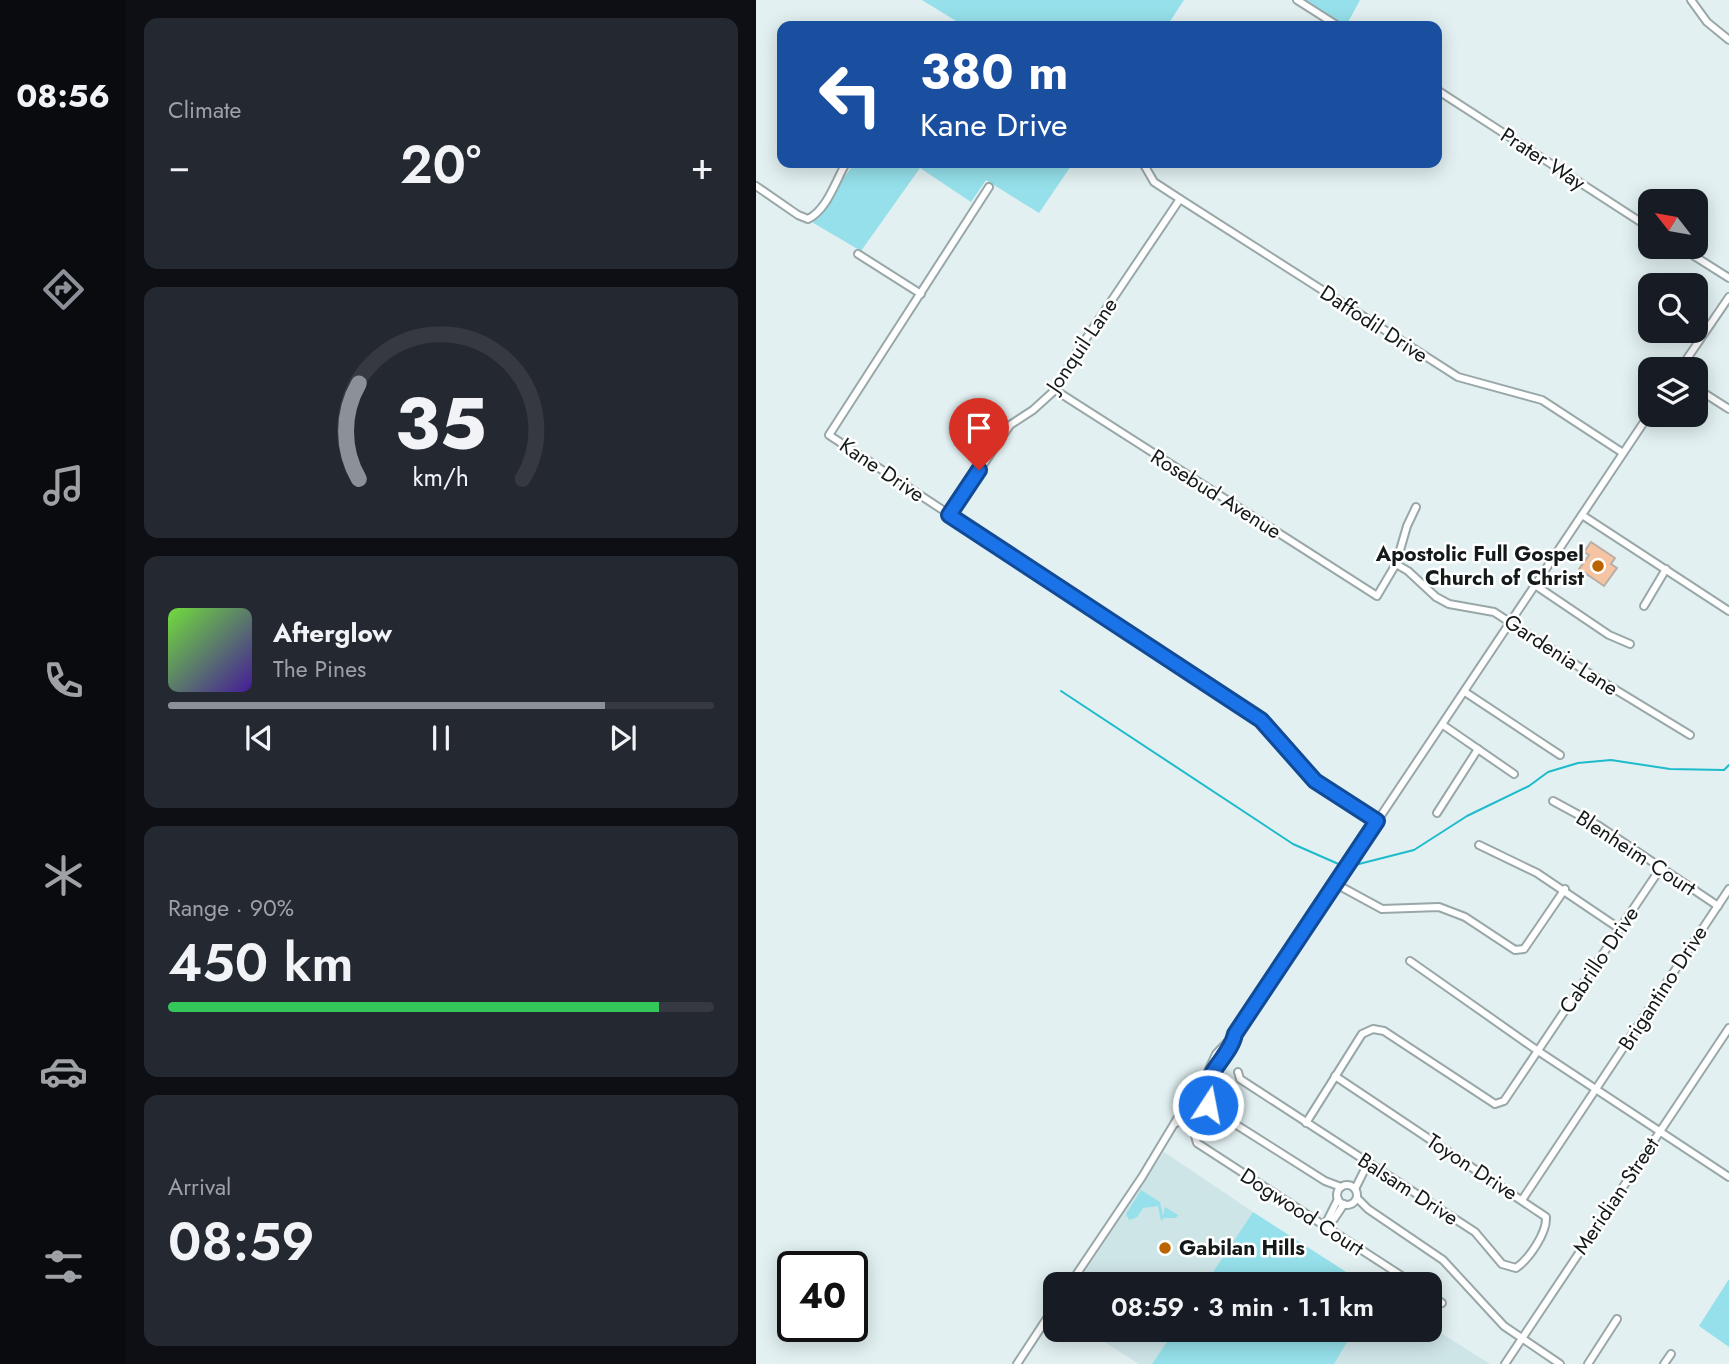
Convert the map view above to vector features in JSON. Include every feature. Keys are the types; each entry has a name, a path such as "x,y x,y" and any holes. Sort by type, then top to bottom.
{"street":[{"path":"1297,0 1330,21"},
{"path":"1691,0 1707,22 1729,40"},
{"name":"Prater Way","path":"1442,93 1638,220"},
{"path":"756,186 808,219 814,216 827,198 843,168"},
{"name":"Daffodil Drive","path":"1146,168 1154,182 1180,200 1458,377 1538,398 1623,453"},
{"path":"858,254 920,294 989,187"},
{"name":"Jonquil Lane","path":"949,515 1010,425 1033,411 1055,390 1076,352 1180,200"},
{"path":"1699,259 1729,278"},
{"name":"Kane Drive","path":"920,294 829,435 1261,720 1315,781 1377,821"},
{"path":"1688,357 1729,297"},
{"name":"Rosebud Avenue","path":"1055,390 1377,596 1396,564"},
{"path":"1708,396 1729,409"},
{"path":"1078,1272 1176,1123 1187,1096 1203,1082 1216,1054 1235,1034 1641,427"},
{"path":"1396,564 1407,526 1416,507"},
{"path":"1582,515 1729,611"},
{"name":"Gardenia Lane","path":"1396,564 1408,570 1436,597 1449,604 1494,611 1690,734"},
{"path":"1644,606 1666,569"},
{"path":"1535,585 1609,635 1630,644"},
{"path":"1465,692 1560,755"},
{"path":"1443,725 1514,774"},
{"path":"1437,813 1478,749"},
{"name":"Blenheim Court","path":"1553,801 1599,826 1718,906"},
{"path":"1479,845 1565,889 1620,929"},
{"name":"Cabrillo Drive","path":"1335,1076 1362,1034 1373,1029 1384,1031 1495,1104 1504,1101 1660,869"},
{"path":"1336,884 1382,909 1438,907 1465,917 1515,950 1524,949 1565,889"},
{"name":"Brigantino Drive","path":"1522,1200 1729,889"},
{"path":"1410,961 1538,1051 1598,1088 1729,1177"},
{"name":"Meridian Street","path":"1505,1364 1729,1028"},
{"path":"1176,1123 1206,1108 1210,1079 1233,1043 1235,1034"},
{"name":"Balsam Drive","path":"1238,1072 1240,1079 1475,1232 1503,1264"},
{"path":"1306,1122 1335,1076"},
{"name":"Toyon Drive","path":"1335,1076 1546,1217 1545,1229 1523,1263 1516,1268 1503,1264"},
{"path":"1195,1091 1207,1098 1224,1117 1443,1260 1484,1307 1522,1339 1560,1364"},
{"path":"1186,1104 1197,1112 1224,1117"},
{"name":"Dogwood Court","path":"1195,1136 1196,1143 1326,1224 1396,1272"},
{"path":"1326,1224 1339,1193 1352,1187 1368,1163"},
{"path":"1326,1224 1351,1202 1352,1187"},
{"path":"1588,1364 1617,1319"},
{"path":"1017,1364 1043,1324"},
{"path":"1664,1364 1671,1354"}],"shaded area":[{"path":"922,0 1184,0 1170,21 956,21"},
{"path":"1301,0 1360,0 1349,21 1337,21"},
{"path":"851,168 920,168 861,251 810,221"},
{"path":"920,168 1070,168 1039,213 986,180 971,202"},
{"name":"Gabilan Hills","path":"1164,1152 1253,1212 1213,1272 1085,1272"},
{"path":"1141,1190 1160,1202 1163,1216 1165,1207 1178,1215 1176,1218 1164,1218 1161,1221 1158,1206 1143,1208 1137,1217 1129,1220 1126,1214"},
{"path":"1253,1212 1346,1272 1213,1272"},
{"path":"1729,1279 1729,1347 1699,1326"},
{"path":"1442,1334 1490,1364 1334,1364 1346,1342 1442,1342"},
{"path":"1105,1342 1167,1342 1152,1364 1139,1364"},
{"path":"1167,1342 1347,1342 1334,1364 1152,1364"}],"building":[{"name":"Apostolic Full Gospel Church of Christ","path":"1591,542 1615,558 1611,564 1617,568 1604,586 1579,569 1589,555 1584,552"}],"waterway":[{"path":"1061,691 1293,844 1343,866"},
{"path":"1351,866 1414,850 1467,816 1529,786 1548,772 1578,763 1611,760 1670,769 1724,770 1729,765"}],"place":[{"name":"Apostolic Full Gospel Church of Christ","path":"1598,566"},
{"name":"Gabilan Hills","path":"1165,1248"}],"route":[{"path":"979,470 949,515 1261,720 1315,781 1377,821 1235,1034 1233,1043 1210,1079 1206,1094 1208,1105"}]}
